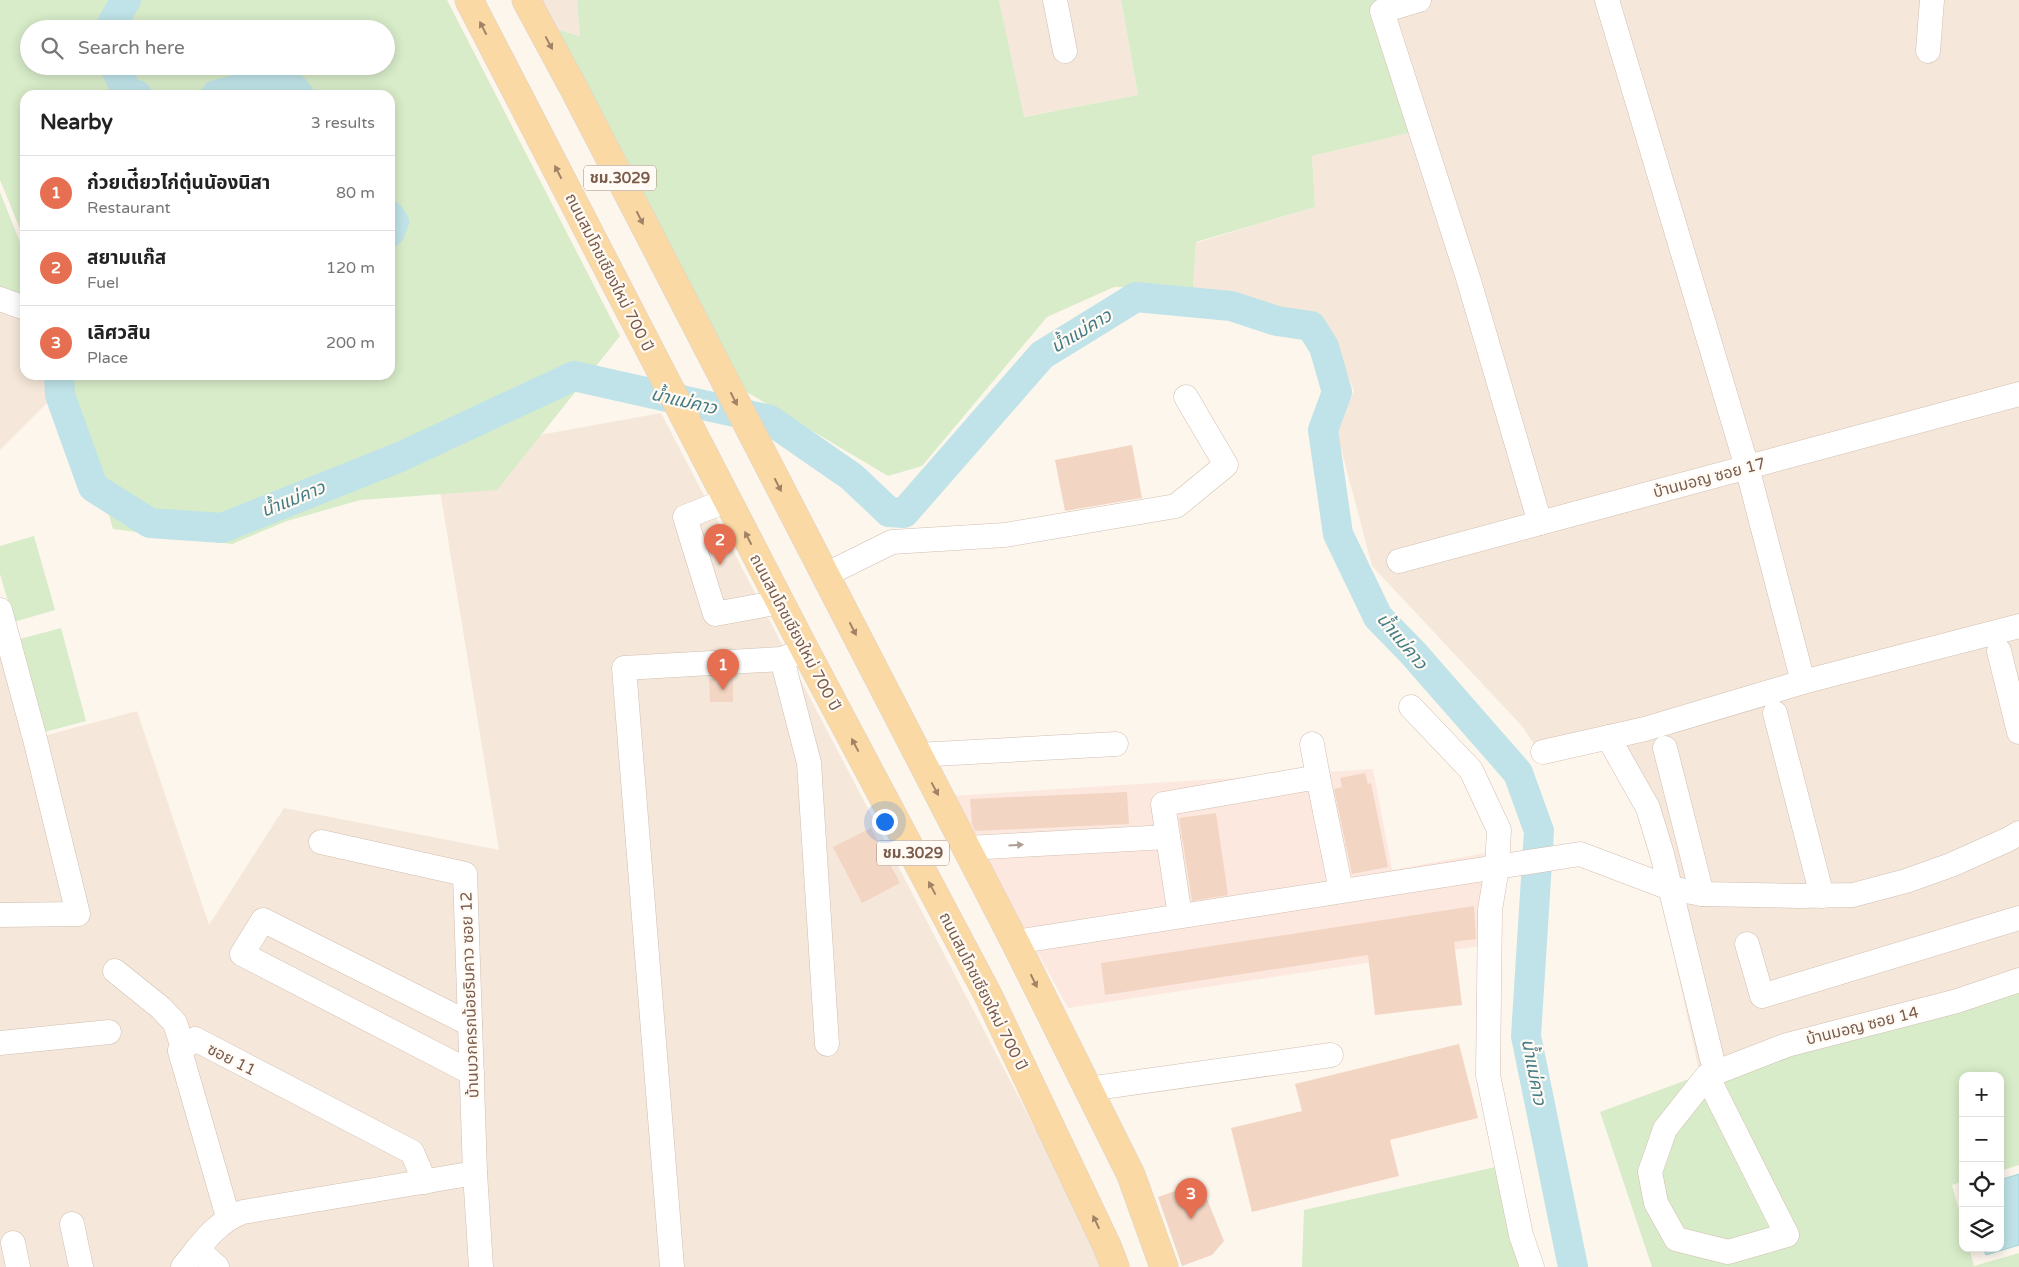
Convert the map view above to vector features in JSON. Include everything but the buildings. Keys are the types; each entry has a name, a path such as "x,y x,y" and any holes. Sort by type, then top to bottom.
{"main road":[{"name":"ถนนสมโภชเชียงใหม่ 700 ปี","path":"469,0 780,602 794,654 988,995 1107,1246 1115,1267"},
{"name":"ชม.3029","path":"526,0 1015,942 1131,1176 1164,1267"}],"street":[{"path":"1055,0 1065,51"},
{"path":"1419,0 1382,10 1469,281 1540,524"},
{"path":"1608,0 1747,466 1803,682"},
{"path":"1928,52 1932,0"},
{"path":"0,299 20,306"},
{"name":"บ้านมอญ ซอย 17","path":"1399,561 2019,394"},
{"path":"825,575 892,542 1005,535 1176,506 1226,465 1186,397"},
{"path":"728,500 685,517 715,614 780,602"},
{"path":"0,614 36,739 78,914 0,915"},
{"path":"1544,752 1645,729 1803,682 2019,626"},
{"path":"1999,651 2019,732"},
{"path":"672,1267 624,668 794,654 809,763 827,1044"},
{"path":"1411,707 1471,770 1499,830 1504,866 1490,910 1488,1075 1521,1235 1532,1267"},
{"path":"1775,713 1822,896"},
{"path":"1608,737 1648,808 1670,888 1710,1068 1787,1235 1728,1252 1676,1239 1656,1203 1650,1172 1666,1129 1710,1068"},
{"path":"917,756 1116,744"},
{"path":"1312,744 1341,890"},
{"path":"1665,748 1702,894"},
{"path":"1180,916 1163,804 1318,777"},
{"path":"1015,942 1580,854 1670,888 1702,894 1854,895 1906,881 1951,865 2019,833"},
{"path":"967,848 1168,837"},
{"name":"บ้านบวกครกน้อยริมคาว ซอย 12","path":"321,842 465,874 475,1173 481,1267"},
{"path":"1747,944 1762,996 2019,918"},
{"path":"470,1024 263,920 242,954 472,1073"},
{"path":"115,971 161,1008 175,1024 183,1048"},
{"name":"บ้านมอญ ซอย 14","path":"1710,1068 1787,1045 1957,1001 2019,980"},
{"path":"0,1043 109,1032"},
{"name":"ซอย 11","path":"228,1217 180,1051 195,1039 412,1152 425,1182"},
{"path":"1088,1089 1331,1055"},
{"path":"217,1267 190,1258 228,1217 243,1212 475,1173"},
{"path":"72,1224 81,1267"},
{"path":"13,1243 18,1267"}],"shaded area":[{"path":"539,0 577,0 580,36 555,29"},
{"path":"999,0 1121,0 1138,95 1023,117"},
{"path":"1390,0 2019,0 2019,974 1700,1075 1643,812 1603,747 1546,761 1521,725 1372,566 1337,433 1354,390 1321,317 1193,288 1196,243 1315,207 1312,156 1409,133"},
{"path":"0,296 20,299 20,380 51,380 53,397 0,450"},
{"path":"661,413 1080,1214 1100,1267 0,1267 0,625 29,740 137,711 209,925 284,808 499,850 434,454"},
{"path":"1373,769 1392,870 1491,852 1480,946 1068,1008 951,796"}],"green space":[{"path":"0,0 447,0 620,336 497,490 360,500 287,521 232,544 113,529 69,380 395,380 395,90 20,90 20,229 0,180"},
{"path":"577,0 999,0 1024,117 1138,95 1121,0 1390,0 1409,133 1312,156 1315,207 1196,242 1193,288 1114,287 1047,317 922,466 888,476 745,391 555,29 580,36"},
{"path":"0,192 20,242 20,299 0,296"},
{"path":"34,536 55,610 14,622 0,574 0,546"},
{"path":"61,628 86,721 41,733 16,640"},
{"path":"2019,982 2019,1165 2004,1170 2004,1072 1959,1072 1959,1182 1952,1185 1959,1210 1959,1252 1970,1252 1974,1266 2019,1253 2019,1267 1652,1267 1600,1112 1700,1075"},
{"path":"1500,1166 1522,1267 1302,1267 1304,1210"}],"water":[{"path":"2019,1174 2019,1245 2004,1250 2004,1207 2004,1179"},
{"path":"1985,1252 1996,1252 1986,1255"}],"waterway":[{"name":"น้ำแม่คาว","path":"114,20 126,0"},
{"name":"น้ำแม่คาว","path":"119,75 126,90"},
{"name":"น้ำแม่คาว","path":"235,90 246,87 293,88 295,90"},
{"name":"น้ำแม่คาว","path":"59,380 60,395 93,487 150,523 222,528 400,457 574,376 770,420 852,477 889,512 904,513 1042,355 1136,297 1231,306 1277,321 1311,326 1324,347 1337,392 1323,430 1338,534 1378,617 1413,653 1518,773 1539,831 1526,1036 1573,1267"}],"place":[{"name":"สยามแก๊ส","path":"720,565"},
{"name":"ก๋วยเต๋ียวไก่ตุ๋นนัองนิสา","path":"723,690"},
{"name":"เลิศวสิน","path":"1191,1219"}]}
